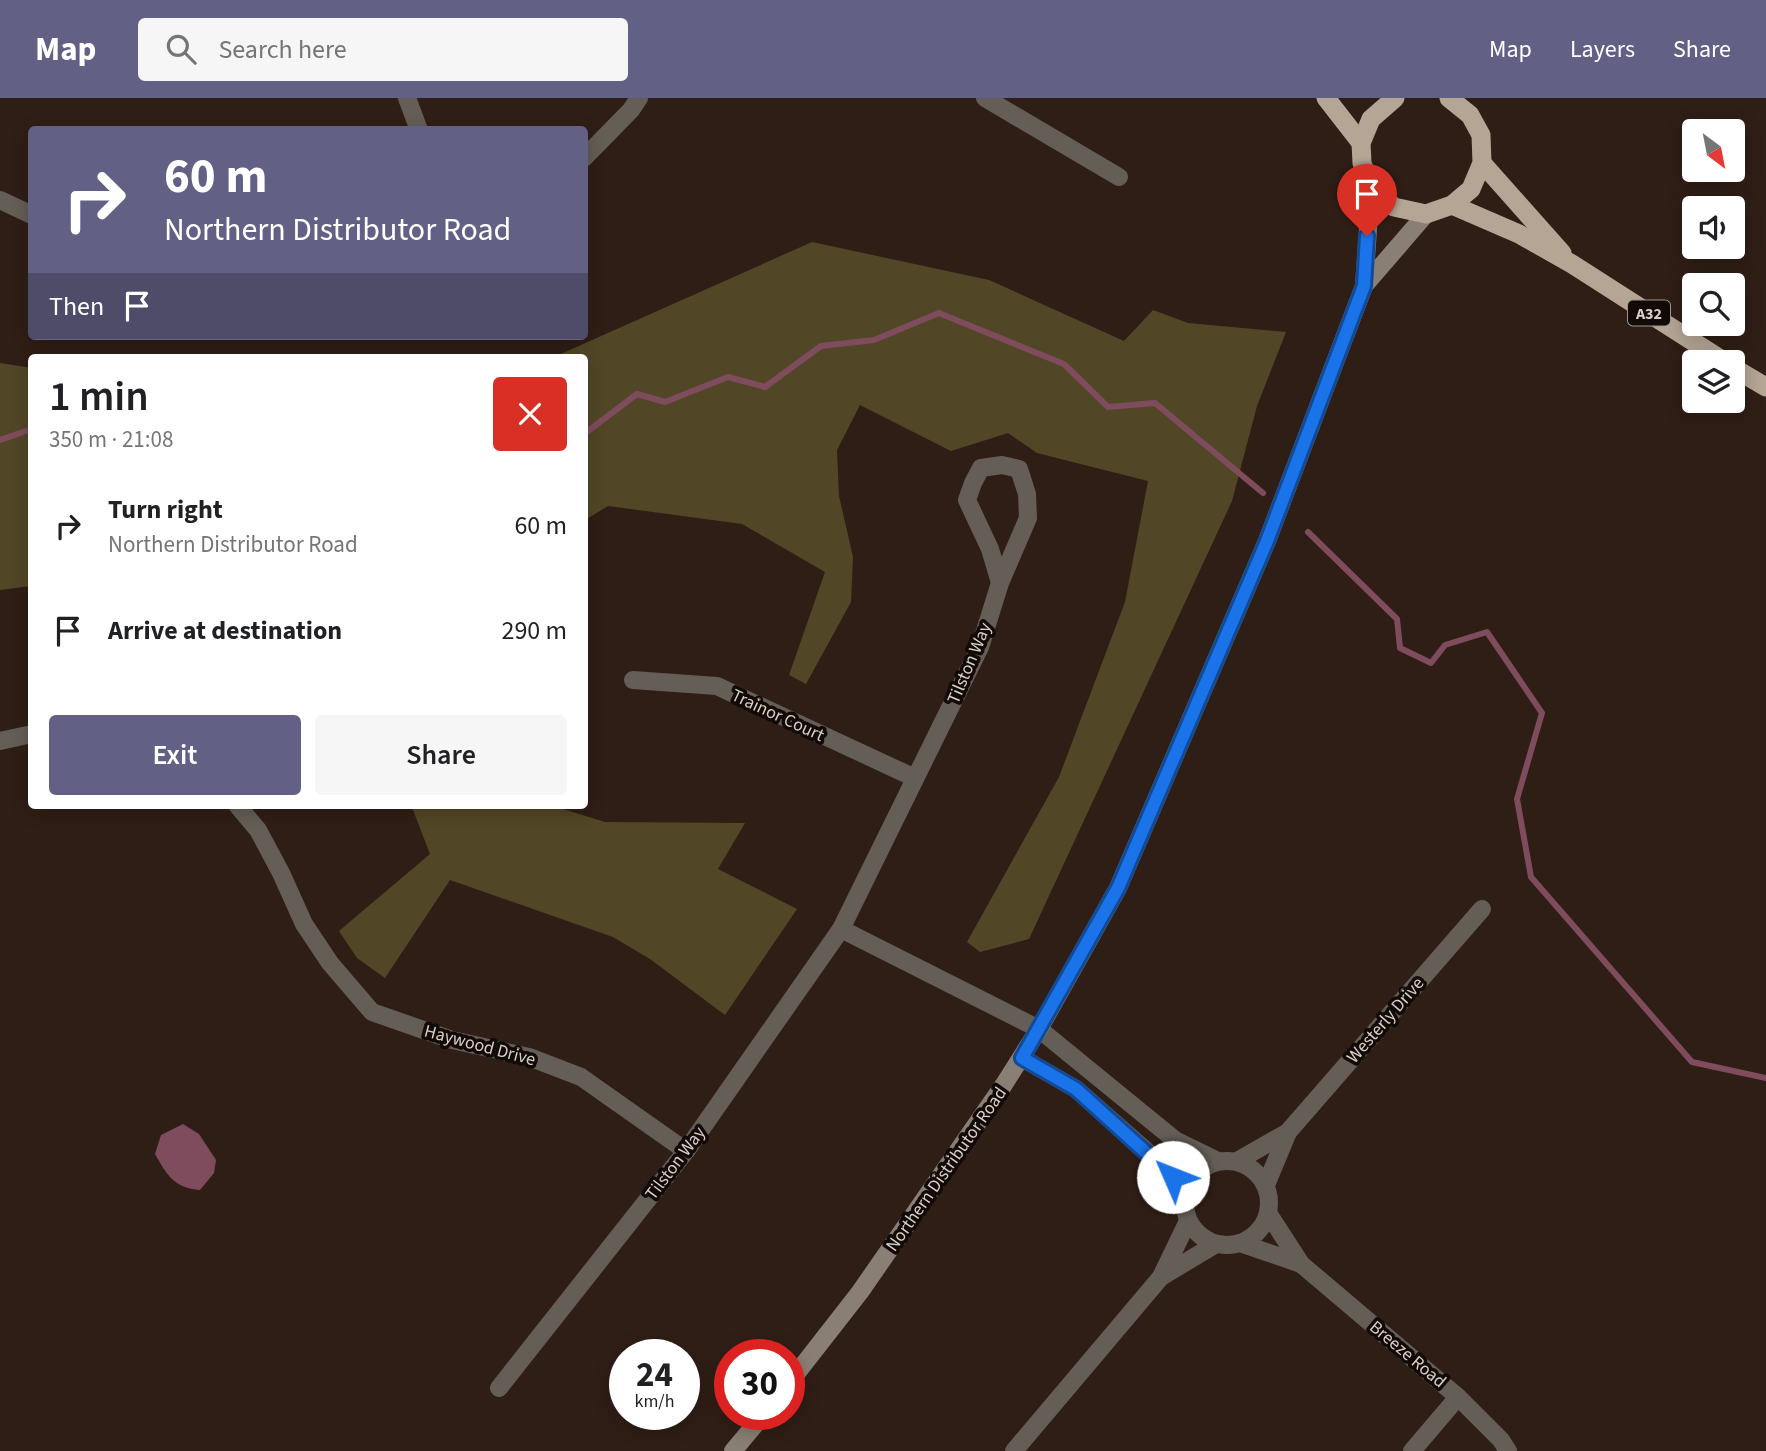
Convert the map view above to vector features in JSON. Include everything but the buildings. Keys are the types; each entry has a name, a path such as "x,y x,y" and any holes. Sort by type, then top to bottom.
{"highway":[{"path":"1326,98 1362,143"},
{"path":"1395,98 1371,119 1362,143 1362,163 1371,187 1394,207 1426,214 1439,212 1452,205 1471,189 1482,163 1481,135 1471,106 1449,98"},
{"name":"A32","path":"1482,163 1572,264"},
{"name":"A32","path":"1452,205 1519,234 1572,264 1706,350"},
{"path":"1745,375 1766,387"}],"main road":[{"name":"Northern Distributor Road","path":"805,1362 896,1243 1022,1058 1118,888 1267,541 1364,286 1371,187"},
{"name":"Northern Distributor Road","path":"1364,286 1426,214"},
{"path":"733,1451 751,1430"}],"street":[{"path":"407,98 418,126"},
{"path":"588,154 617,126 639,98"},
{"path":"985,98 1119,177"},
{"path":"0,200 28,213"},
{"name":"Tilston Way","path":"499,1388 686,1151 841,929 980,647 1000,583 1028,518 1027,494 1019,469 1002,465 981,468 967,500 990,549 1000,583"},
{"name":"Trainor Court","path":"633,680 717,687 915,778"},
{"path":"0,741 28,735"},
{"name":"Haywood Drive","path":"240,809 264,841 304,924 330,963 372,1012 452,1040 530,1057 582,1077 686,1151"},
{"name":"Westerly Drive","path":"1266,1185 1288,1132 1482,909"},
{"path":"841,929 1039,1029 1175,1140 1218,1161"},
{"path":"1022,1058 1076,1089 1160,1163 1186,1191"},
{"name":"Westerly Drive","path":"1237,1161 1288,1132"},
{"path":"1218,1161 1237,1161 1249,1166 1259,1174 1270,1199 1268,1213 1258,1231 1240,1243 1216,1244 1200,1235 1188,1221 1184,1201 1186,1191 1193,1177 1204,1167 1218,1161"},
{"name":"Breeze Road","path":"1268,1213 1301,1264 1458,1396 1501,1440 1508,1451"},
{"path":"1014,1451 1161,1277 1188,1221"},
{"name":"Breeze Road","path":"1240,1243 1301,1264"},
{"path":"1161,1277 1216,1244"},
{"path":"1412,1451 1458,1396"}],"shaded area":[{"path":"812,242 989,280 1124,341 1153,310 1188,323 1286,332 1257,406 1232,501 1029,939 980,952 967,942 1059,777 1125,602 1148,481 1037,453 1008,433 951,451 860,405 837,450 839,496 853,557 851,602 806,684 789,675 825,572 742,524 608,506 588,518 588,354 561,354"},
{"path":"0,363 28,367 28,586 0,590"},
{"path":"413,809 563,809 605,822 745,823 718,869 797,909 725,1015 650,959 613,937 450,880 385,978 357,958 339,931 430,854"},
{"path":"183,1124 199,1134 216,1160 214,1173 200,1190 191,1189 172,1179 155,1154 161,1135"}],"waterway":[{"path":"588,431 637,394 665,402 728,377 765,387 821,346 874,340 939,313 1064,364 1108,407 1155,403 1263,493"},
{"path":"0,440 28,430"},
{"path":"1308,532 1397,619 1400,648 1431,663 1445,645 1487,632 1542,713 1517,799 1531,877 1692,1062 1766,1078"}],"route":[{"path":"1173,1177 1076,1089 1022,1058 1118,888 1267,541 1364,286 1367,236"}]}
